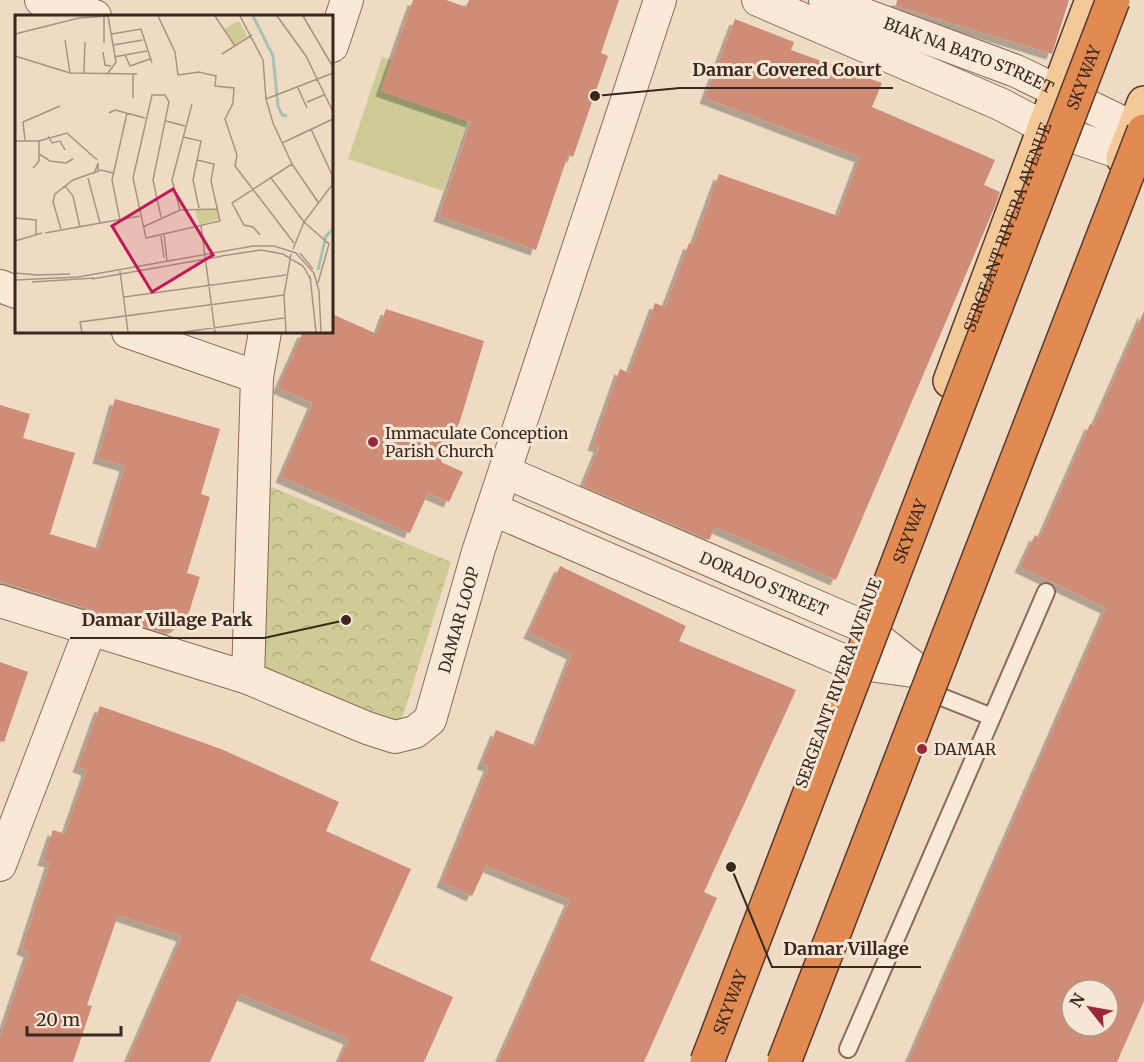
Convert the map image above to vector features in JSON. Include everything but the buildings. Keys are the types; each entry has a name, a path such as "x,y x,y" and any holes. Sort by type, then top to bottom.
{"highway":[{"name":"SKYWAY","path":"707,1062 1113,0"},
{"path":"784,1062 1139,134"}],"main road":[{"name":"SERGEANT RIVERA AVENUE","path":"695,1062 847,663 1092,0"},
{"path":"769,1062 917,679 1139,134"}],"street":[{"path":"41,0 92,15"},
{"path":"333,43 346,0"},
{"name":"DAMAR LOOP","path":"0,601 248,678 367,728 395,737 415,732 430,720 492,509 660,0"},
{"name":"BIAK NA BATO STREET","path":"758,0 1000,104 1044,127 1139,134"},
{"name":"BIAK NA BATO STREET","path":"825,0 1016,70 1139,134"},
{"path":"0,286 15,292"},
{"path":"131,333 257,377"},
{"path":"248,678 257,377 265,333"},
{"name":"DORADO STREET","path":"505,472 860,625 917,679"},
{"path":"492,509 847,663 917,679"},
{"path":"0,865 90,630"}],"lane":[{"path":"848,1049 1046,592"},
{"path":"917,679 992,717"}],"green space":[{"path":"382,57 478,89 443,191 348,159"},
{"path":"264,484 451,562 402,719 394,728 259,679"}],"place":[{"name":"Damar Covered Court","path":"595,96"},
{"name":"Immaculate Conception Parish Church","path":"373,442"},
{"name":"Damar Village Park","path":"346,620"},
{"name":"DAMAR","path":"922,749"},
{"name":"Damar Village","path":"731,867"}]}
